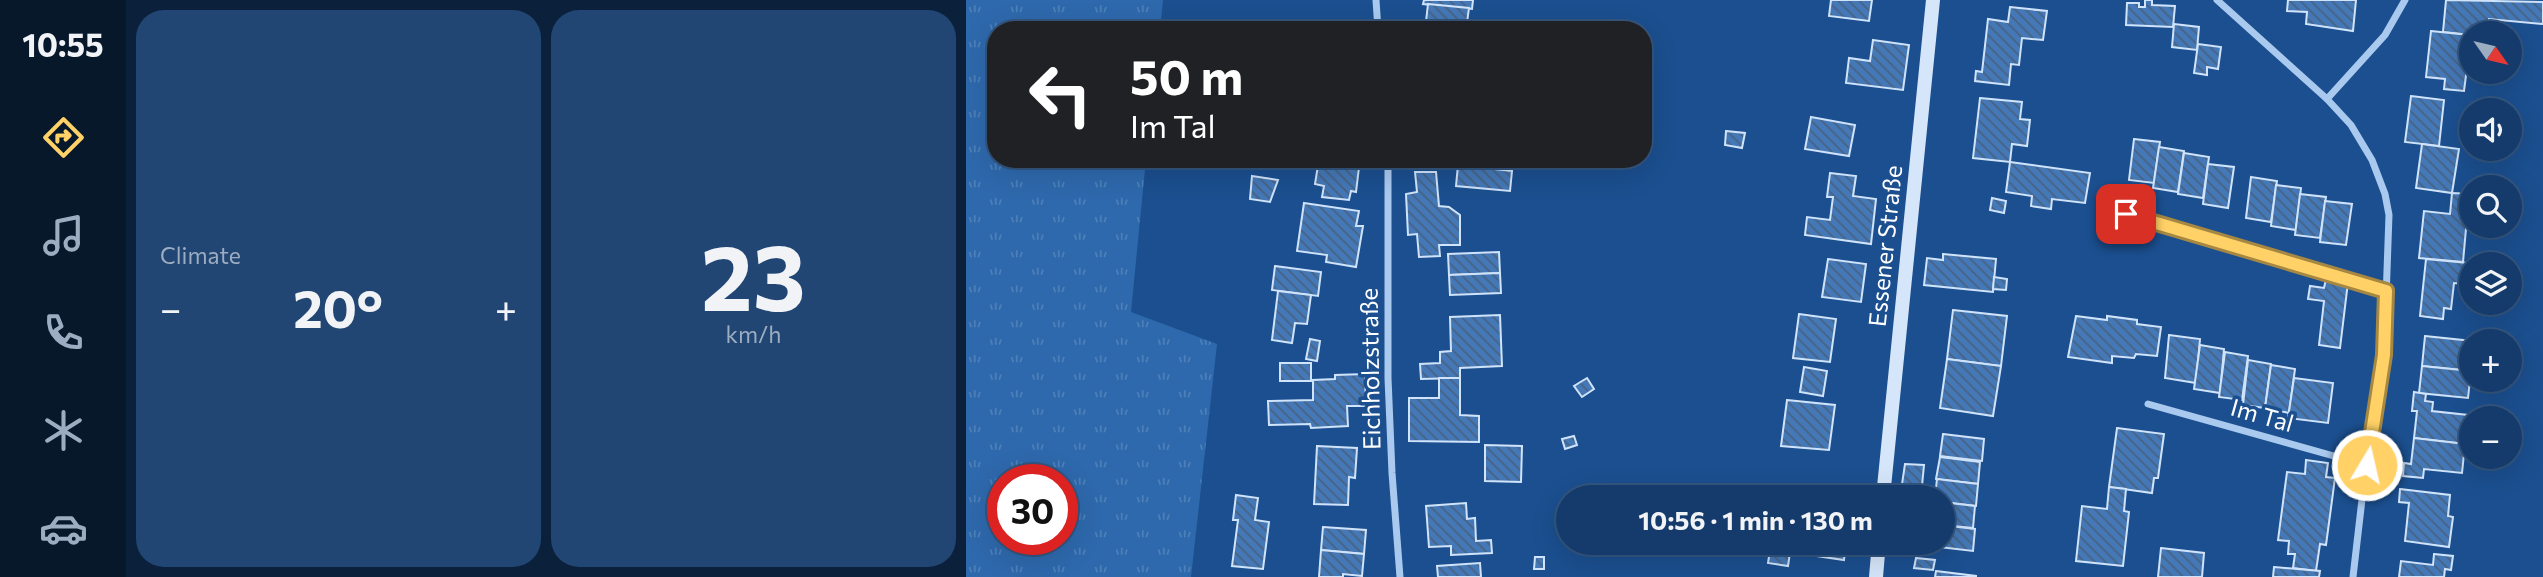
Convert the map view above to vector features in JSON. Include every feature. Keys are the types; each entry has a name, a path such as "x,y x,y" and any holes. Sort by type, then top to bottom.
{"street":[{"path":"1376,0 1377,21"},
{"name":"Essener Straße","path":"1884,485 1933,0"},
{"path":"2217,0 2327,99 2351,125 2372,160 2385,194 2389,215 2384,355 2353,577"},
{"path":"2327,99 2385,35 2405,0"},
{"name":"Eichholzstraße","path":"1388,168 1388,378 1400,577"},
{"path":"2126,214 2386,291"},
{"name":"Im Tal","path":"2148,404 2367,465"},
{"path":"1875,577 1878,555"}],"green space":[{"path":"966,0 1163,0 1161,21 987,21 987,168 1145,168 1131,312 1217,344 1191,577 966,577"}],"building":[{"path":"1424,0 1473,0 1472,9 1423,4"},
{"path":"1831,0 1872,0 1869,21 1829,16"},
{"path":"2145,0 2152,0 2152,5 2175,6 2173,27 2126,25 2127,3 2139,3 2139,7 2145,7"},
{"path":"2288,0 2356,0 2353,31 2306,24 2307,12 2287,11"},
{"path":"2446,0 2543,2 2543,24 2489,19 2459,21 2459,34 2443,32"},
{"path":"1428,4 1469,8 1467,21 1426,21"},
{"path":"2010,7 2047,11 2043,40 2022,38 2019,65 2011,64 2009,85 1975,81 1976,71 1982,72 1988,19 2008,22"},
{"path":"2174,24 2199,27 2197,50 2172,47"},
{"path":"2431,31 2459,34 2459,84 2465,84 2464,91 2444,89 2445,79 2426,77"},
{"path":"1873,40 1909,45 1903,90 1846,83 1849,58 1870,61"},
{"path":"2198,44 2221,47 2218,69 2207,67 2207,75 2194,73"},
{"path":"2411,96 2444,100 2439,146 2405,142"},
{"path":"1980,98 2022,102 2020,119 2030,120 2027,146 2012,144 2010,162 1973,158"},
{"path":"1811,117 1855,125 1849,156 1805,149"},
{"path":"1726,131 1745,133 1742,148 1725,145"},
{"path":"2134,139 2160,142 2154,183 2129,180"},
{"path":"2422,144 2459,149 2452,193 2416,188"},
{"path":"2159,147 2184,151 2178,192 2153,188"},
{"path":"2184,153 2209,157 2203,198 2178,194"},
{"path":"2010,162 2090,173 2085,203 2052,199 2051,209 2031,206 2032,196 2006,192"},
{"path":"2208,164 2234,167 2228,208 2203,204"},
{"path":"1318,168 1359,168 1356,192 1351,191 1349,200 1322,197 1324,186 1315,184"},
{"path":"1458,168 1512,171 1510,191 1456,186"},
{"path":"1485,168 1512,168 1512,171"},
{"path":"1415,172 1436,172 1439,206 1449,207 1460,215 1460,245 1439,245 1440,256 1419,257 1417,234 1408,235 1406,194 1417,192"},
{"path":"1830,173 1856,176 1853,196 1876,199 1871,244 1805,235 1807,217 1830,220 1833,197 1827,197"},
{"path":"1252,176 1278,180 1270,202 1250,199"},
{"path":"2251,177 2277,181 2271,222 2246,218"},
{"path":"2276,185 2301,188 2296,230 2271,226"},
{"path":"2452,193 2459,193 2459,238 2465,238 2464,252 2459,252 2459,262 2419,258 2424,211 2450,214"},
{"path":"2300,194 2326,197 2320,238 2295,235"},
{"path":"1992,198 2006,201 2004,213 1990,210"},
{"path":"2325,201 2352,204 2346,245 2320,242"},
{"path":"1304,203 1359,211 1356,226 1363,226 1356,267 1326,262 1327,255 1297,251"},
{"path":"1499,252 1500,273 1449,275 1448,254"},
{"path":"1943,254 1996,259 1993,292 1924,285 1927,258 1943,260"},
{"path":"1828,259 1866,264 1861,302 1822,297"},
{"path":"2426,259 2459,262 2459,283 2454,283 2451,309 2444,308 2443,319 2420,316"},
{"path":"1275,266 1321,272 1318,296 1272,290"},
{"path":"1500,273 1501,293 1450,295 1449,275"},
{"path":"1994,277 2007,279 2006,290 1993,289"},
{"path":"2326,279 2348,282 2340,348 2319,345 2324,301 2308,299 2310,286 2324,288"},
{"path":"1278,291 1311,295 1307,324 1295,323 1292,343 1272,340"},
{"path":"1953,310 2007,316 2001,366 1947,359"},
{"path":"1799,314 1836,319 1830,362 1793,358"},
{"path":"1500,315 1502,366 1460,368 1460,378 1421,379 1420,364 1440,363 1440,352 1451,351 1450,317"},
{"path":"2076,316 2107,320 2107,316 2161,327 2157,356 2112,356 2112,363 2068,357"},
{"path":"2169,335 2200,339 2196,383 2165,378"},
{"path":"2425,336 2459,340 2459,370 2422,366"},
{"path":"1310,339 1320,341 1317,361 1306,359"},
{"path":"2200,345 2224,349 2220,393 2194,389"},
{"path":"2225,352 2248,356 2242,400 2219,397"},
{"path":"1947,359 2001,366 1993,416 1940,408"},
{"path":"2248,360 2271,364 2265,408 2243,405"},
{"path":"1280,363 1311,363 1311,381 1280,381"},
{"path":"2271,365 2295,369 2289,413 2265,408"},
{"path":"2422,366 2459,370 2459,392 2469,392 2468,398 2419,393"},
{"path":"1804,367 1827,371 1823,396 1800,392"},
{"path":"1365,374 1366,406 1347,406 1348,426 1311,428 1310,424 1269,425 1268,401 1313,400 1313,380 1335,379 1335,375"},
{"path":"1439,378 1460,378 1460,415 1479,416 1479,442 1409,441 1409,398 1439,398"},
{"path":"1587,378 1594,389 1582,397 1574,386"},
{"path":"2294,378 2333,383 2328,423 2288,418"},
{"path":"2414,392 2426,394 2425,401 2433,402 2432,411 2459,414 2459,443 2414,438 2417,411 2412,411"},
{"path":"1787,400 1835,405 1829,450 1781,446"},
{"path":"2117,428 2164,434 2158,478 2154,478 2152,493 2109,487"},
{"path":"1943,434 1984,439 1982,461 1940,456"},
{"path":"1574,436 1577,445 1565,449 1562,439"},
{"path":"2414,438 2459,443 2459,469 2462,469 2462,473 2424,469 2423,478 2403,476 2404,463 2411,464"},
{"path":"1485,445 1522,446 1521,482 1485,481"},
{"path":"1317,446 1357,448 1355,478 1349,477 1348,505 1314,504"},
{"path":"1940,457 1980,462 1978,484 1936,479"},
{"path":"2306,460 2328,463 2326,477 2335,478 2326,545 2320,544 2316,571 2293,568 2295,554 2288,554 2289,541 2278,540 2287,472 2305,474"},
{"path":"1905,464 1924,465 1922,485 1902,484"},
{"path":"1937,479 1978,484 1976,506 1955,504 1955,485 1936,485"},
{"path":"2109,487 2126,489 2124,511 2129,512 2123,566 2076,561 2082,506 2107,509"},
{"path":"2400,489 2450,495 2448,516 2453,517 2449,547 2405,541 2409,503 2399,502"},
{"path":"1236,495 1258,498 1255,520 1269,522 1263,569 1232,566 1238,520 1233,520"},
{"path":"1466,503 1467,519 1475,518 1476,541 1491,540 1492,553 1451,555 1451,546 1429,547 1426,506"},
{"path":"1955,504 1975,506 1973,528 1955,526"},
{"path":"1323,527 1366,530 1364,554 1321,550"},
{"path":"1955,527 1975,529 1973,551 1955,549"},
{"path":"2161,548 2204,553 2202,577 2158,577"},
{"path":"1321,550 1364,554 1362,576 1343,574 1343,577 1319,577"},
{"path":"2434,554 2453,556 2451,570 2445,569 2444,577 2399,577 2401,561 2433,565"},
{"path":"1769,555 1790,555 1788,566 1768,563"},
{"path":"1809,555 1845,555 1844,560"},
{"path":"1535,557 1544,557 1544,569 1534,569"},
{"path":"1916,558 1935,560 1933,570 1914,568"},
{"path":"1480,563 1481,577 1438,577 1437,566"},
{"path":"2274,567 2320,571 2319,577 2273,577"},
{"path":"1936,571 1976,576 1976,577 1935,577"}],"route":[{"path":"2126,214 2386,291 2384,355 2367,465"}]}
